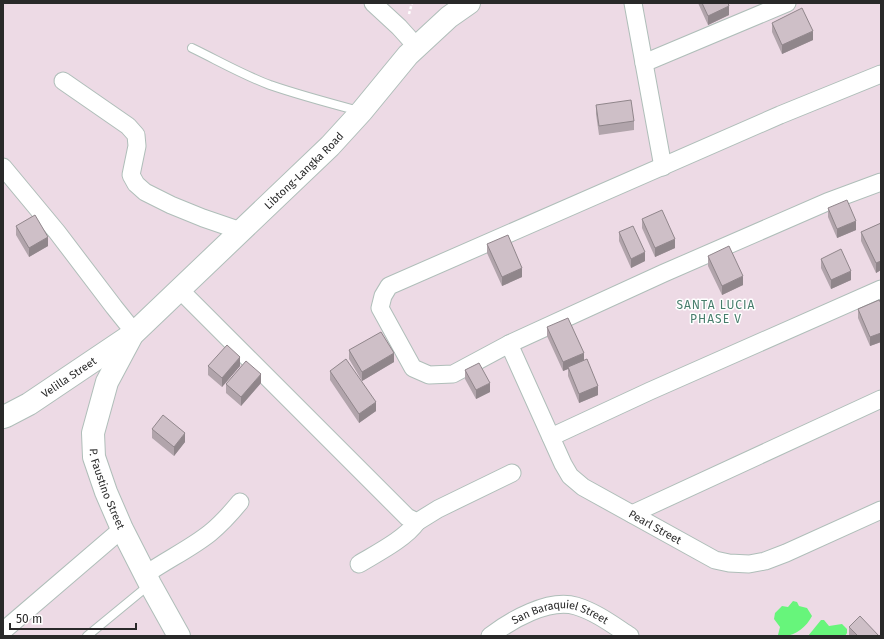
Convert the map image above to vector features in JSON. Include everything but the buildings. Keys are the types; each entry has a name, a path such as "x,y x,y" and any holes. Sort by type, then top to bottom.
{"main road":[{"name":"Libtong-Langka Road","path":"134,333 330,146 362,111 408,55 449,16 470,3"},
{"name":"Velilla Street","path":"3,416 6,416 29,404 134,333"},
{"name":"P. Faustino Street","path":"134,333 107,382 93,433 94,457 106,492 122,529 147,580 179,636"}],"street":[{"path":"373,3 399,27 417,47"},
{"path":"633,3 663,167"},
{"path":"644,63 788,3"},
{"path":"881,74 780,114 663,167 389,286 383,296 380,308 413,368 429,375 453,374 509,344 671,270 827,202 881,182"},
{"path":"63,80 128,126 136,135 137,146 131,175 136,184 145,192 203,218 241,231"},
{"path":"3,166 57,232 134,333"},
{"path":"551,437 650,391 881,289"},
{"path":"180,290 407,517 417,522"},
{"name":"Pearl Street","path":"509,344 563,464 570,476 583,487 715,560 729,563 749,564 765,560 786,553 881,510"},
{"path":"632,514 881,399"},
{"path":"359,564 404,535 417,522 438,509 512,473"},
{"path":"147,580 209,534 240,502"},
{"path":"3,631 122,529"},
{"name":"San Baraquiel Street","path":"490,636 512,621 553,604 575,606 599,616 630,636"}],"lane":[{"path":"192,48 270,85 362,111"},
{"path":"87,636 147,580"}],"shaded area":[{"path":"793,601 797,602 799,606 807,608 812,616 806,625 798,632 783,636 778,635 780,627 774,619 775,613 782,606 788,607"},
{"path":"821,620 824,620 829,626 842,624 847,629 847,633 845,636 808,636"}],"district":[{"name":"SANTA LUCIA PHASE V","path":"716,312"}]}
